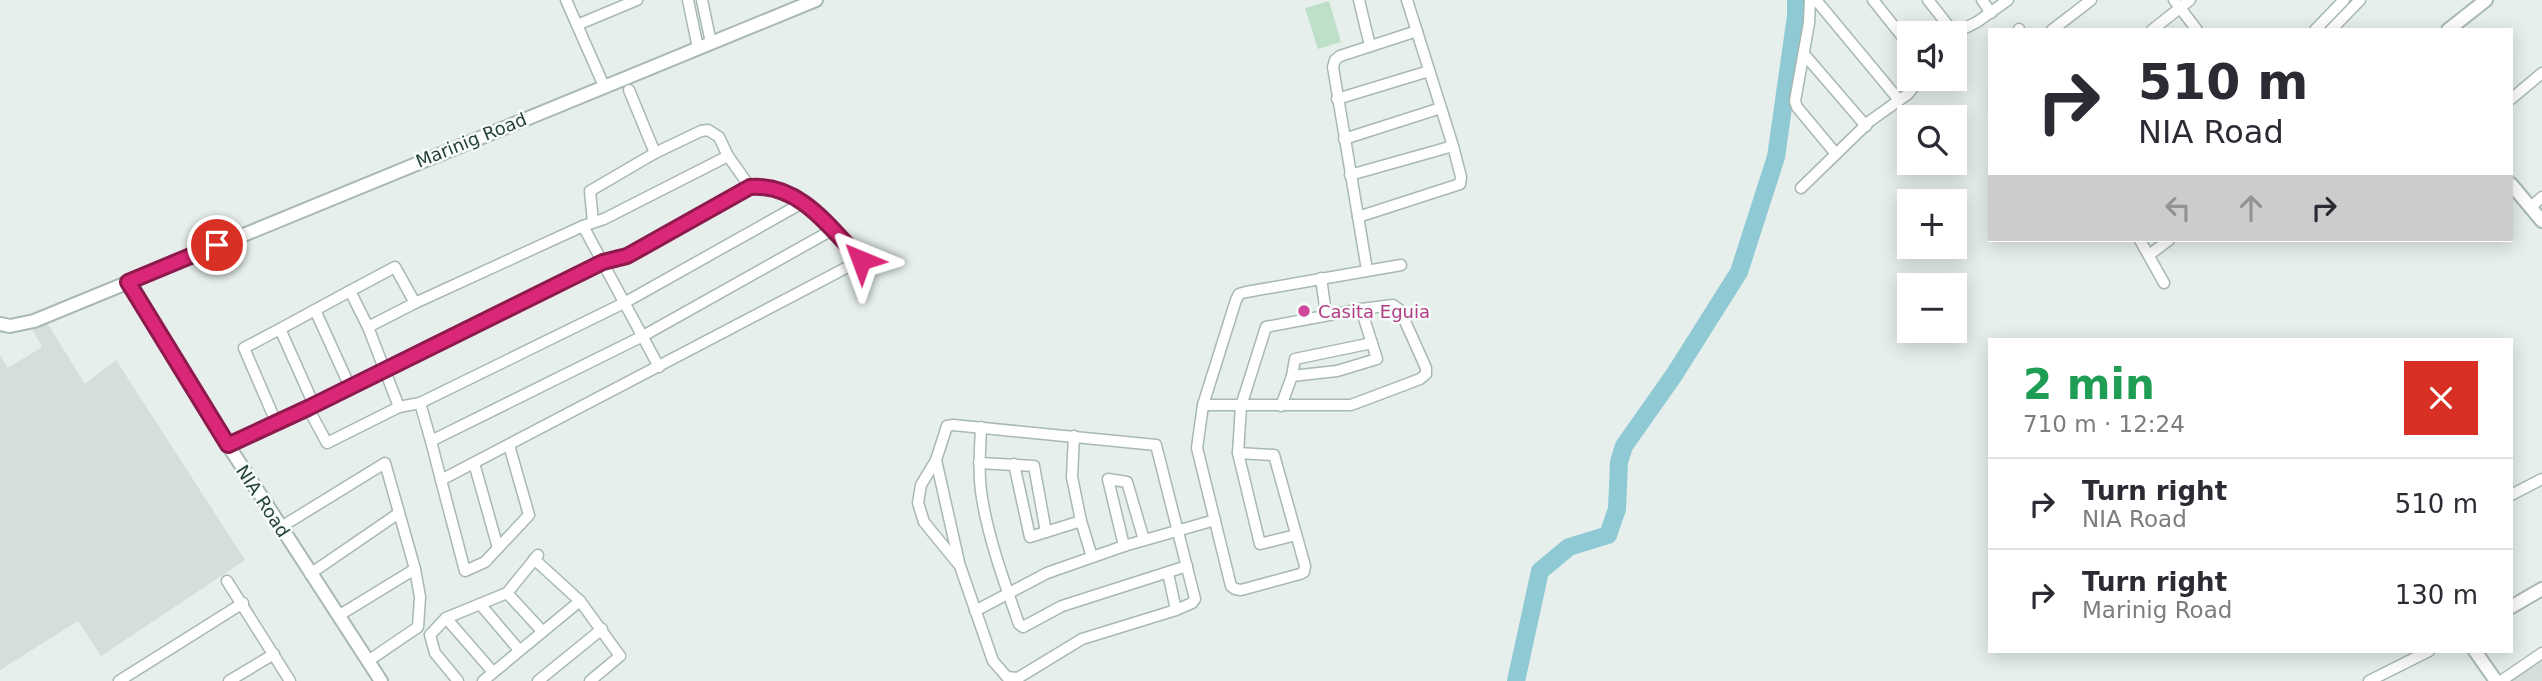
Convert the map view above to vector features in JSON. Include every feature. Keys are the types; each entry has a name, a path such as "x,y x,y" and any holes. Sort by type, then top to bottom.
{"street":[{"path":"566,0 604,86"},
{"path":"577,25 637,0"},
{"path":"688,0 698,48"},
{"path":"702,0 711,43"},
{"name":"Marinig Road","path":"0,324 10,326 34,321 816,0"},
{"path":"1359,0 1370,46"},
{"path":"1358,217 1460,184 1461,177 1407,0"},
{"path":"1810,0 1810,23 1795,101 1836,155"},
{"path":"1816,0 1899,100"},
{"path":"1873,0 1897,30"},
{"path":"1928,0 1945,21"},
{"path":"1982,0 1991,13"},
{"path":"1967,26 2008,0"},
{"path":"2055,28 2091,0"},
{"path":"2154,28 2177,4 2190,0"},
{"path":"2317,28 2344,0"},
{"path":"2333,28 2360,0"},
{"path":"2451,28 2486,0"},
{"path":"2177,4 2195,28"},
{"path":"1367,270 1333,67 1340,56 1417,31"},
{"path":"1804,54 1866,126"},
{"path":"1337,99 1429,71"},
{"path":"2513,97 2542,73"},
{"path":"629,90 655,153"},
{"path":"1801,188 1866,126 1910,91"},
{"path":"1344,139 1441,108"},
{"path":"659,367 603,262 588,224 590,191 655,153 708,130 719,137 728,156 750,187"},
{"path":"1350,176 1452,146"},
{"path":"368,327 415,303 604,219 728,156"},
{"path":"228,445 311,407 603,262 627,256 750,187 765,186 804,201 861,260 441,480"},
{"path":"2513,186 2542,221"},
{"path":"2530,207 2542,197"},
{"path":"280,328 327,443 399,407 420,403 624,303 804,201"},
{"path":"431,441 643,336 832,230"},
{"path":"2141,242 2164,283"},
{"path":"2149,255 2166,242"},
{"path":"1238,453 1275,454 1305,566 1304,572 1235,589 1231,586 1197,448 1203,405 1239,294 1401,265"},
{"path":"276,422 244,348 395,267 415,303"},
{"path":"1321,278 1326,314"},
{"name":"NIA Road","path":"128,282 228,445 381,681"},
{"path":"350,291 368,327 399,407"},
{"path":"1203,405 1241,407 1352,405 1420,379 1426,374 1426,368 1398,307 1326,314 1266,327 1241,407 1238,453 1260,544 1296,535"},
{"path":"1292,376 1336,371 1377,359 1378,355 1361,309"},
{"path":"315,310 350,387"},
{"path":"1281,406 1295,359 1373,343"},
{"path":"420,403 465,570 485,562 529,515 509,445"},
{"path":"936,460 960,566 975,611 993,661 1012,679 1018,678 1082,639 1177,610 1195,599 1156,445 947,425 936,460 920,485 918,503 924,522 960,566"},
{"path":"981,427 979,463 982,499 1009,594 1023,627 1062,606 1187,566"},
{"path":"1074,436 1072,477 1091,557"},
{"path":"281,527 385,463 421,597 418,627 368,661"},
{"path":"474,463 498,548"},
{"path":"979,463 1034,466 1046,531"},
{"path":"1014,464 1030,537 1081,522"},
{"path":"1124,546 1106,478 1128,482 1144,540"},
{"path":"2513,494 2542,479"},
{"path":"310,574 399,513"},
{"path":"975,611 1047,573 1124,546 1215,520"},
{"path":"458,681 435,653 430,635 446,618 507,593 536,557 580,600 620,656 590,681"},
{"path":"338,616 415,569"},
{"path":"1167,573 1177,610"},
{"path":"227,581 290,681"},
{"path":"2513,606 2542,590"},
{"path":"507,593 542,631"},
{"path":"483,681 580,600"},
{"path":"119,681 243,603"},
{"path":"480,604 519,650"},
{"path":"446,618 493,672"},
{"path":"538,681 602,629"},
{"path":"2369,681 2425,653"},
{"path":"2477,653 2498,681 2542,653"},
{"path":"229,681 274,654"}],"shaded area":[{"path":"47,323 85,384 116,360 245,560 101,656 78,621 0,670 0,355 8,368 42,347 32,329"},
{"path":"2542,656 2542,681 2506,681"}],"green space":[{"path":"1329,1 1341,42 1318,49 1305,8"}],"waterway":[{"path":"1516,681 1540,571 1569,547 1608,535 1617,509 1619,462 1624,446 1674,375 1739,272 1776,157 1796,0"}],"place":[{"name":"Casita Eguia","path":"1304,311"}],"route":[{"path":"217,245 128,282 228,445 603,262 627,256 750,187 765,186 804,201 861,260"}]}
